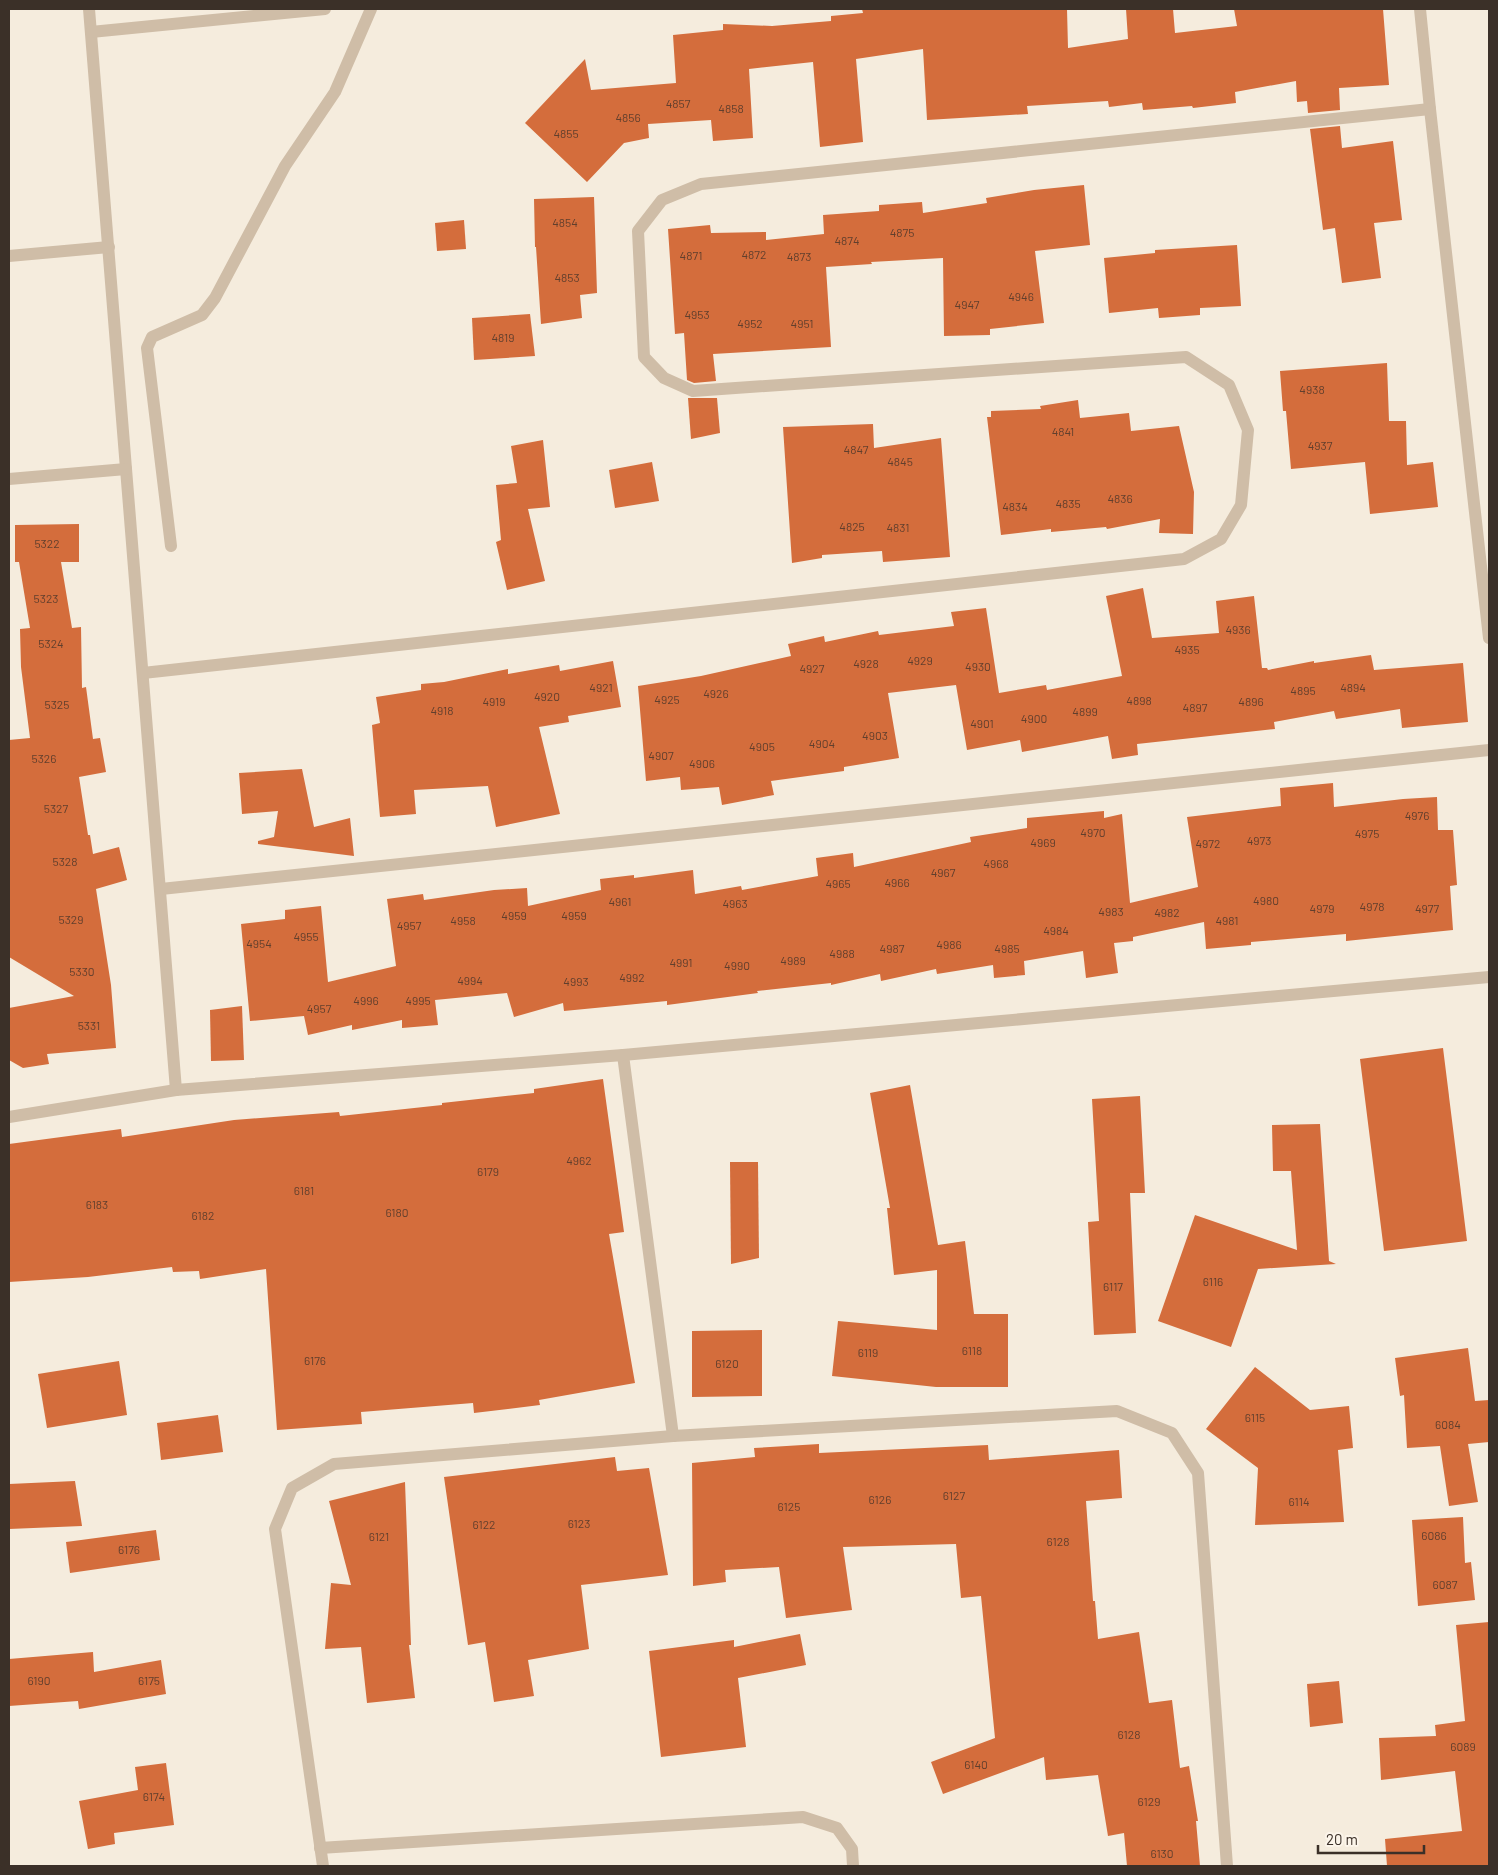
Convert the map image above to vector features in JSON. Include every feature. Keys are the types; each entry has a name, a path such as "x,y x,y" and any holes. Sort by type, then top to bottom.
{"street":[{"path":"89,9 176,1090"},
{"path":"92,32 325,9"},
{"path":"171,546 147,348 152,337 202,315 215,298 285,166 335,92 371,9"},
{"path":"1420,9 1489,638"},
{"path":"143,673 1184,559 1221,539 1242,505 1248,430 1229,385 1186,357 693,391 664,378 644,357 638,231 662,200 701,184 1430,109"},
{"path":"9,256 109,247"},
{"path":"9,479 126,469"},
{"path":"161,889 1489,750"},
{"path":"9,1117 176,1090 623,1055 1489,977"},
{"path":"623,1055 673,1436"},
{"path":"323,1866 275,1529 292,1488 334,1464 673,1436 1117,1411 1172,1433 1198,1473 1227,1866"},
{"path":"320,1848 803,1818 836,1828 852,1849 853,1866"}],"building":[{"path":"862,9 1067,9 1068,48 1128,39 1126,9 1173,9 1175,33 1237,26 1234,9 1383,9 1389,85 1339,88 1340,110 1308,113 1307,101 1297,102 1296,81 1235,92 1236,103 1193,108 1192,106 1143,110 1142,103 1109,107 1108,101 1027,106 1028,114 927,120 923,49 856,59 863,142 820,147 813,62 749,69 753,138 713,141 711,120 648,124 649,138 624,143 587,182 525,123 585,59 591,90 676,83 673,35 723,30 723,24 772,26 831,21 831,16 863,13"},
{"path":"1340,126 1342,148 1393,141 1402,220 1374,223 1381,278 1342,283 1335,228 1323,230 1310,129"},
{"path":"1084,185 1090,245 1035,251 1044,323 990,329 990,335 944,336 943,258 871,262 872,264 826,267 831,347 713,354 716,381 694,383 687,380 684,333 675,334 668,229 710,225 711,233 766,232 766,240 824,234 823,215 879,211 879,205 922,202 923,213 987,203 986,198 1034,190"},
{"path":"594,197 597,293 580,295 582,318 541,324 535,247 534,199"},
{"path":"464,220 466,249 437,251 435,223"},
{"path":"1237,245 1241,306 1200,308 1200,315 1159,318 1158,308 1109,313 1104,258 1155,253 1155,250"},
{"path":"530,314 535,356 474,360 472,318"},
{"path":"1387,363 1389,421 1406,421 1407,465 1433,462 1438,507 1370,514 1365,462 1291,469 1286,411 1283,411 1280,371"},
{"path":"688,398 717,398 720,433 691,439"},
{"path":"1078,400 1080,418 1129,413 1131,431 1179,426 1194,492 1193,534 1159,533 1160,519 1107,529 1106,527 1051,532 1051,529 1001,535 987,417 991,417 991,411 1041,409 1040,406"},
{"path":"873,424 874,448 941,438 950,557 883,562 882,551 822,555 822,558 792,563 783,427"},
{"path":"543,440 550,507 528,509 545,581 507,590 496,542 501,540 496,485 517,483 511,446"},
{"path":"652,462 659,501 615,508 609,470"},
{"path":"79,524 79,562 61,562 72,628 81,627 82,688 86,687 93,739 100,738 106,772 79,777 88,835 90,835 93,854 119,847 127,880 96,889 111,985 116,1048 47,1054 49,1064 23,1068 9,1060 9,1008 74,996 9,957 9,740 30,738 21,667 20,629 30,628 19,562 15,562 15,525"},
{"path":"1143,588 1152,638 1219,633 1216,601 1254,596 1262,668 1267,668 1268,670 1314,661 1314,663 1371,655 1374,670 1463,663 1468,722 1402,728 1400,709 1336,719 1334,711 1274,722 1275,729 1137,744 1138,755 1112,759 1108,736 1022,752 1020,740 967,750 956,685 888,693 899,758 844,767 844,771 771,781 774,795 722,805 719,787 681,790 680,777 646,781 638,686 701,676 791,656 788,644 824,636 825,642 878,631 879,635 954,626 951,612 986,608 999,693 1046,685 1047,690 1122,676 1106,596"},
{"path":"613,661 621,707 568,716 569,722 539,727 560,814 496,827 488,786 414,790 416,814 380,817 372,725 380,723 376,697 421,690 421,684 444,682 508,669 508,674 559,665 560,671"},
{"path":"302,769 314,827 350,818 354,856 258,844 258,841 274,837 278,811 242,814 239,773"},
{"path":"1333,783 1334,807 1437,797 1438,830 1453,830 1457,885 1450,886 1453,930 1346,941 1346,934 1251,942 1251,945 1206,949 1204,922 1133,937 1133,941 1114,943 1118,973 1086,978 1083,951 1024,961 1025,975 994,978 993,965 937,974 936,969 881,981 880,974 831,985 831,983 757,991 758,993 667,1005 667,1001 564,1011 563,1003 514,1017 507,993 435,1000 438,1025 402,1028 402,1020 352,1030 352,1025 308,1035 304,1016 250,1021 241,924 285,919 285,910 321,906 328,982 396,966 387,899 423,894 424,900 494,890 527,888 528,906 601,890 600,879 634,875 634,878 693,870 695,894 741,886 742,890 818,876 816,858 853,853 854,867 971,842 970,837 1027,828 1027,818 1104,811 1104,818 1122,814 1130,903 1198,887 1187,817 1281,806 1280,788"},
{"path":"242,1006 244,1060 211,1061 210,1010"},
{"path":"1443,1048 1467,1241 1384,1251 1360,1059"},
{"path":"603,1079 624,1232 609,1234 635,1383 539,1400 540,1405 474,1413 473,1403 361,1412 362,1424 277,1430 266,1269 200,1279 199,1271 173,1272 172,1267 88,1277 9,1282 9,1144 121,1129 122,1137 234,1120 339,1112 340,1116 442,1105 442,1103 534,1093 534,1089"},
{"path":"910,1085 938,1245 965,1241 974,1314 1008,1314 1008,1387 936,1387 832,1376 838,1321 937,1330 937,1270 894,1275 887,1208 890,1208 870,1093"},
{"path":"1140,1096 1145,1193 1130,1193 1136,1333 1094,1335 1088,1222 1099,1221 1092,1099"},
{"path":"1320,1124 1329,1261 1336,1264 1258,1269 1231,1347 1158,1321 1195,1215 1297,1250 1291,1171 1273,1171 1272,1125"},
{"path":"730,1162 758,1162 759,1258 731,1264"},
{"path":"762,1330 762,1396 692,1397 692,1331"},
{"path":"1468,1348 1475,1401 1489,1400 1489,1442 1468,1444 1478,1502 1449,1506 1440,1446 1407,1448 1404,1395 1400,1396 1395,1358"},
{"path":"119,1361 127,1415 47,1428 38,1374"},
{"path":"1255,1367 1310,1410 1349,1406 1353,1448 1338,1450 1344,1522 1255,1525 1258,1468 1206,1429"},
{"path":"218,1415 223,1452 161,1460 157,1423"},
{"path":"819,1444 819,1453 988,1445 989,1460 1119,1450 1122,1498 1086,1501 1093,1601 1095,1601 1098,1639 1139,1632 1149,1703 1172,1700 1180,1768 1189,1766 1198,1821 1196,1821 1200,1866 1127,1866 1124,1833 1108,1836 1098,1775 1046,1780 1044,1757 943,1794 931,1762 995,1738 981,1596 961,1598 956,1544 843,1547 852,1610 786,1618 779,1567 725,1570 726,1582 693,1586 692,1463 755,1457 754,1448"},
{"path":"615,1457 617,1471 649,1468 668,1575 581,1585 589,1649 528,1660 534,1696 494,1702 485,1642 468,1645 444,1477"},
{"path":"75,1481 82,1526 9,1529 9,1484"},
{"path":"405,1482 411,1645 409,1645 415,1698 367,1703 361,1647 325,1649 331,1583 351,1585 329,1501"},
{"path":"1463,1517 1465,1563 1471,1562 1475,1600 1418,1606 1412,1520"},
{"path":"156,1530 160,1560 70,1573 66,1542"},
{"path":"1489,1622 1489,1866 1387,1866 1385,1839 1462,1831 1455,1771 1381,1780 1379,1738 1436,1736 1435,1725 1465,1721 1456,1625"},
{"path":"800,1634 806,1665 738,1678 746,1747 661,1757 649,1651 734,1640 734,1647"},
{"path":"93,1652 94,1672 161,1660 166,1694 79,1709 78,1701 9,1706 9,1659"},
{"path":"1339,1681 1343,1723 1310,1727 1307,1684"},
{"path":"166,1763 174,1825 114,1833 115,1844 88,1849 79,1801 138,1790 135,1767"}]}
